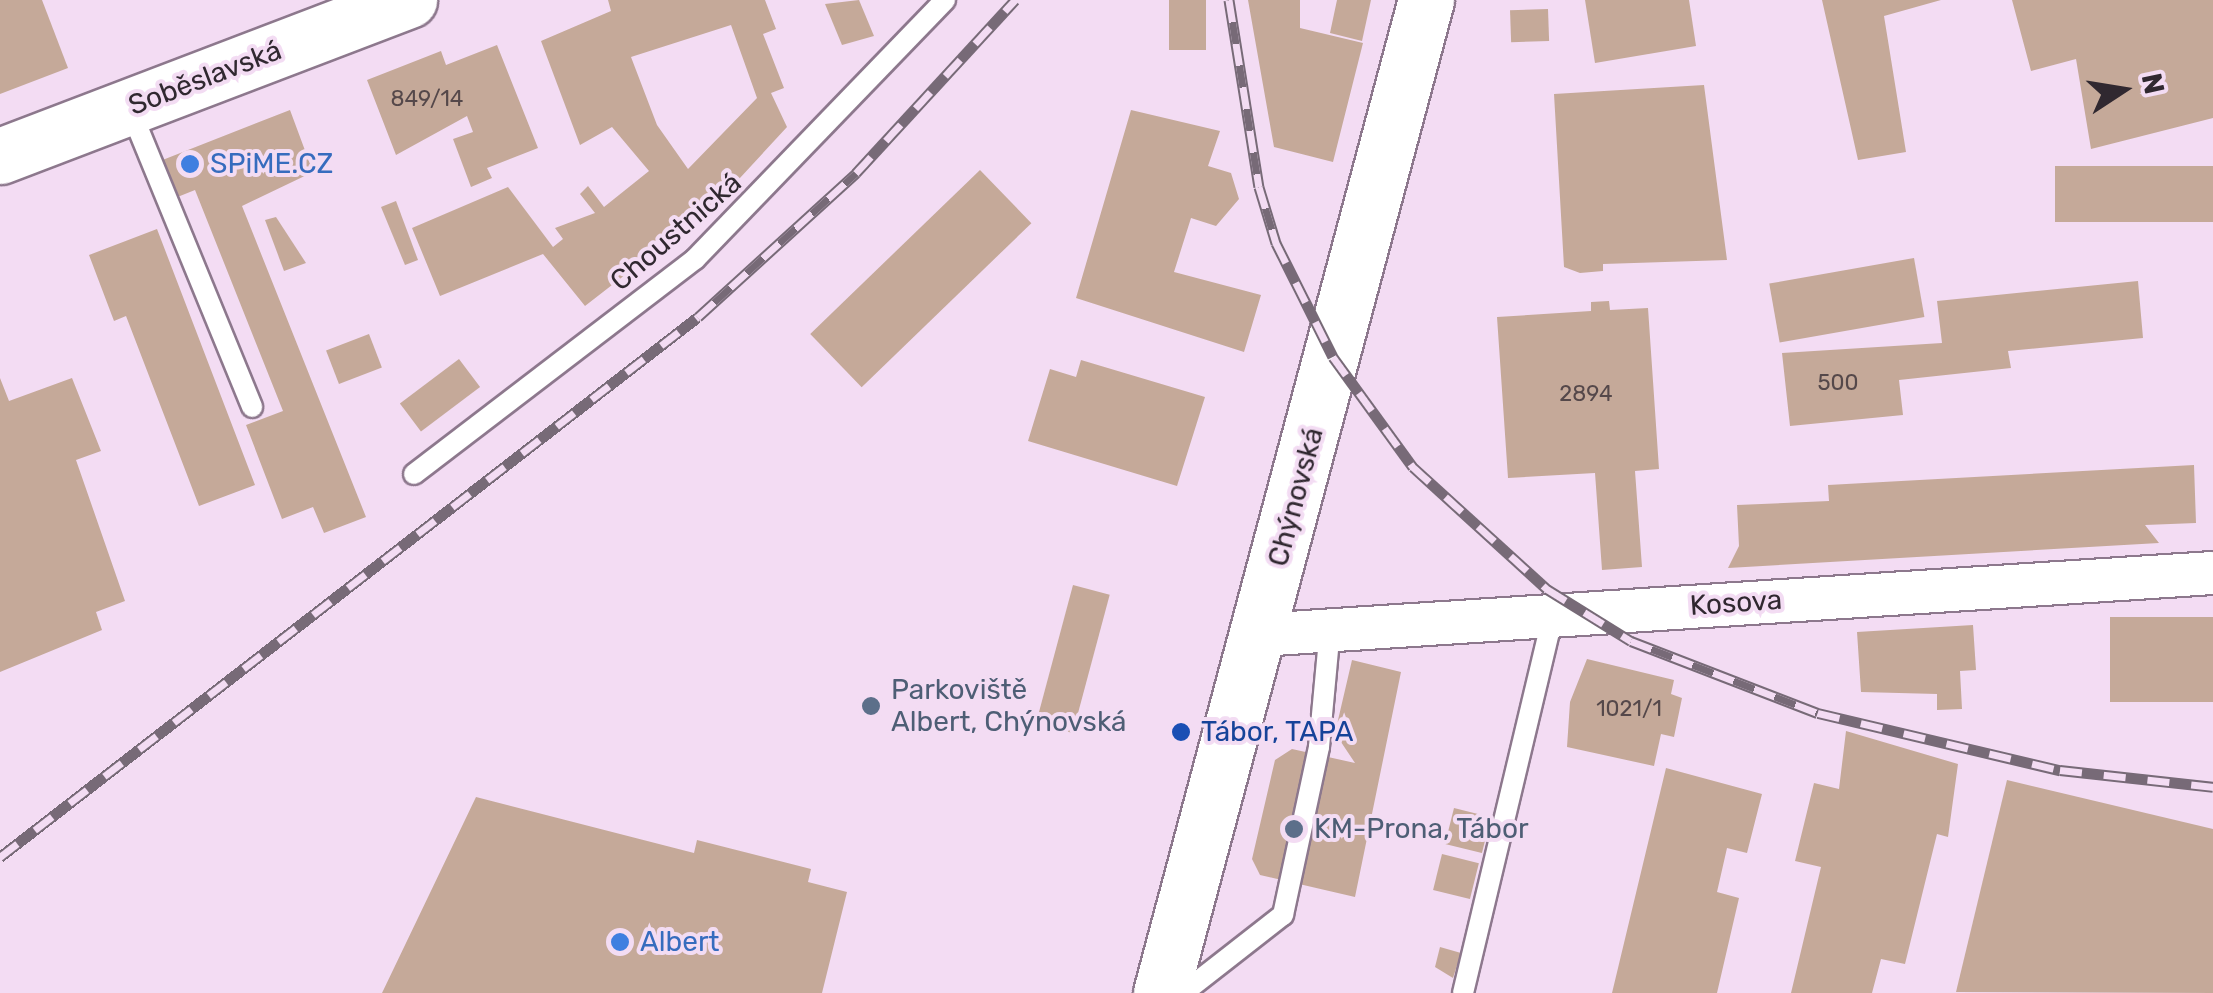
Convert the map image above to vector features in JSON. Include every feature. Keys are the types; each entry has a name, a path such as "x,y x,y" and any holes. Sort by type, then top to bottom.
{"main road":[{"name":"Soběslavská","path":"0,156 409,0"},
{"name":"Chýnovská","path":"1160,993 1260,635 1426,0"}],"street":[{"name":"Kosova","path":"1260,635 1330,626 1553,616 2213,573"}],"lane":[{"name":"Choustnická","path":"414,474 695,260 945,0"},
{"path":"129,107 252,407"},
{"path":"1463,993 1553,616"},
{"path":"1183,993 1282,915 1319,746 1330,626"}],"building":[{"path":"0,0 42,0 68,68 0,94"},
{"path":"608,0 765,0 776,29 763,34 784,88 771,93 787,127 715,205 585,306 543,254 440,296 412,228 508,187 553,247 563,239 555,228 595,213 580,194 588,186 604,207 649,171 612,127 580,145 541,41 611,11","holes":["731,25 757,98 688,169 657,125 631,57"]},
{"path":"859,0 874,36 842,45 825,4"},
{"path":"1169,0 1206,0 1206,50 1169,50"},
{"path":"1248,0 1300,0 1300,28 1363,43 1333,162 1274,147"},
{"path":"1337,0 1371,0 1362,41 1330,33"},
{"path":"1585,0 1689,0 1696,46 1595,63"},
{"path":"1822,0 1941,0 1884,16 1906,152 1858,160"},
{"path":"2012,0 2213,0 2213,118 2091,149 2076,59 2031,71"},
{"path":"1548,9 1549,41 1511,42 1510,10"},
{"path":"497,45 538,148 487,168 492,178 471,187 453,139 473,132 467,116 396,155 367,80 441,51 446,65"},
{"path":"1704,85 1727,260 1603,264 1603,271 1580,273 1564,267 1554,94"},
{"path":"290,110 313,172 242,206 366,517 324,533 313,507 282,519 246,425 283,411 195,190 175,198 160,161"},
{"path":"1131,110 1220,131 1208,166 1231,173 1239,199 1216,226 1191,218 1174,272 1261,295 1244,352 1076,298"},
{"path":"2055,166 2213,166 2213,222 2055,222"},
{"path":"980,170 1031,223 862,387 810,334"},
{"path":"396,201 418,260 405,265 381,207"},
{"path":"276,217 306,263 284,271 265,220"},
{"path":"157,229 255,485 199,506 126,316 114,321 89,255"},
{"path":"1914,258 1924,317 1780,343 1769,284"},
{"path":"2138,281 2143,338 2008,351 2011,368 1899,380 1903,415 1790,426 1782,353 1942,343 1937,301"},
{"path":"1609,301 1610,310 1648,308 1659,469 1635,471 1642,567 1602,570 1595,473 1508,478 1497,317 1591,311 1591,302"},
{"path":"369,334 382,368 339,384 326,350"},
{"path":"459,359 480,387 421,431 400,404"},
{"path":"1081,360 1205,397 1177,486 1028,441 1050,369 1076,377"},
{"path":"0,378 9,401 72,378 101,451 76,460 125,601 96,612 102,630 0,672"},
{"path":"2194,465 2196,523 2145,525 2159,543 1728,568 1739,546 1737,505 1829,501 1828,485"},
{"path":"1073,585 1110,595 1073,733 1036,723"},
{"path":"2110,617 2213,617 2213,702 2110,702"},
{"path":"1973,625 1976,670 1960,671 1962,709 1937,710 1937,694 1861,692 1857,632"},
{"path":"1587,659 1674,680 1671,694 1682,698 1674,737 1661,734 1654,766 1567,747 1570,702"},
{"path":"1352,660 1401,672 1355,897 1260,875 1252,859 1275,760 1292,749 1355,763 1335,733"},
{"path":"1846,731 1958,764 1948,837 1937,834 1905,964 1881,959 1872,993 1791,993 1821,867 1795,861 1814,783 1839,789"},
{"path":"1666,768 1762,794 1747,853 1727,848 1717,892 1739,898 1717,993 1612,993"},
{"path":"2007,780 2213,829 2213,993 1956,992"},
{"name":"Albert","path":"476,797 694,853 697,840 811,869 808,882 847,892 822,993 382,993"},
{"path":"1454,808 1491,817 1482,853 1445,844"},
{"path":"1442,854 1479,863 1470,899 1433,890"},
{"path":"1440,947 1461,953 1453,978 1435,967"}],"railway":[{"path":"0,857 698,317 856,173 1015,0"},
{"path":"1229,0 1259,187 1276,243 1333,357 1413,467 1547,589 1631,641 1818,713 2060,770 2213,787"}],"place":[{"name":"SPiME.CZ","path":"190,164"},
{"name":"Parkoviště Albert, Chýnovská","path":"871,706"},
{"name":"Tábor, TAPA","path":"1181,732"},
{"name":"KM-Prona, Tábor","path":"1294,829"},
{"name":"Albert","path":"620,942"}]}
